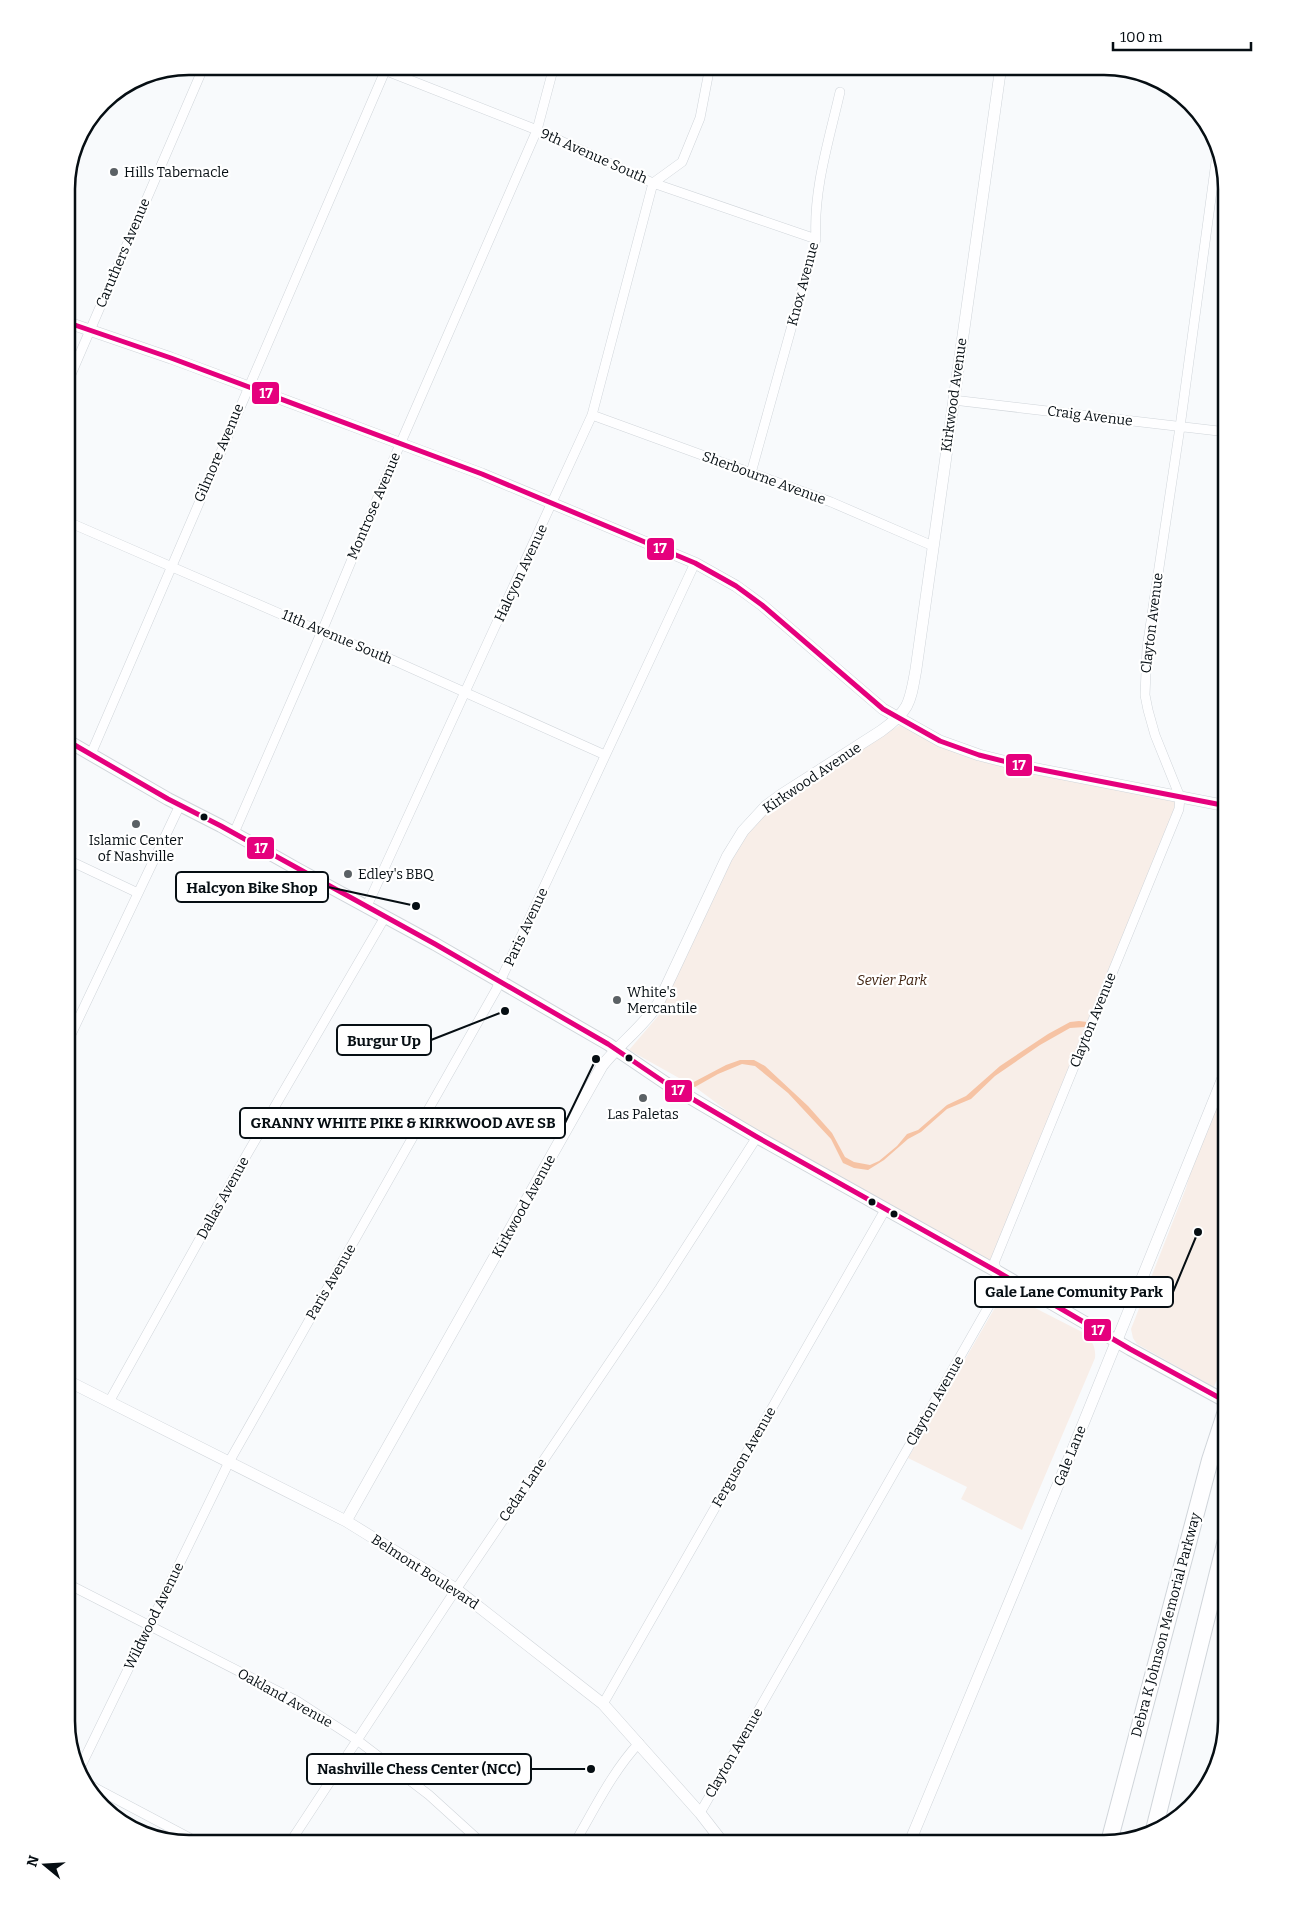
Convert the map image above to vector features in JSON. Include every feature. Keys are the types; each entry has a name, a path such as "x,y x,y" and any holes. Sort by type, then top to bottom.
{"highway":[{"name":"Debra K Johnson Memorial Parkway","path":"1111,1835 1218,1436"},
{"path":"1156,1822 1218,1572"}],"main road":[{"path":"75,745 608,1044 667,1084 757,1137 1218,1397"}],"street":[{"name":"Caruthers Avenue","path":"75,365 200,75"},
{"name":"Gilmore Avenue","path":"91,754 170,566 383,75"},
{"name":"9th Avenue South","path":"395,75 537,130 653,183 816,239"},
{"name":"Montrose Avenue","path":"234,833 322,632 400,444 537,130 552,75"},
{"path":"653,183 682,162 700,118 708,75"},
{"name":"Kirkwood Avenue","path":"346,1521 602,1066 642,1025 658,1004 737,839 751,821 781,795 837,761 899,718 908,707 912,696 1000,75"},
{"name":"Knox Avenue","path":"751,473 816,239 815,220 820,186 840,92"},
{"name":"Clayton Avenue","path":"700,1813 1002,1283 994,1263 1179,809 1180,797 1155,735 1145,695 1146,648 1180,427 1215,166"},
{"name":"Halcyon Avenue","path":"366,908 553,504 592,415 653,183"},
{"path":"75,325 172,358 482,474 695,563 736,586 762,605 883,709 940,741 979,755 1028,767 1218,804"},
{"name":"Craig Avenue","path":"953,400 1218,431"},
{"name":"Sherbourne Avenue","path":"592,415 831,502 933,546"},
{"name":"11th Avenue South","path":"75,525 322,632 395,661 606,755"},
{"name":"Paris Avenue","path":"228,1462 500,983 695,563"},
{"path":"75,1025 180,805"},
{"path":"75,863 138,893"},
{"name":"Dallas Avenue","path":"109,1402 246,1156 385,918"},
{"name":"Gale Lane","path":"913,1835 1077,1439 1218,1090"},
{"name":"Cedar Lane","path":"295,1835 456,1589 660,1288 757,1137"},
{"name":"Ferguson Avenue","path":"603,1704 885,1210"},
{"name":"Belmont Boulevard","path":"75,1385 346,1521 456,1589 603,1704 700,1813 717,1835"},
{"name":"Wildwood Avenue","path":"83,1762 228,1462"},
{"name":"Oakland Avenue","path":"75,1589 296,1702 357,1740 429,1795 473,1835"},
{"path":"579,1835 614,1776 627,1756 639,1743"},
{"path":"99,1790 184,1835"}],"green space":[{"name":"Sevier Park","path":"900,725 938,745 1179,800 1087,1022 991,1262 746,1125 695,1087 629,1050 659,1015 737,847 750,829 764,814 783,800"},
{"path":"1218,1104 1218,1377 1214,1387 1137,1344 1131,1329 1186,1188 1192,1167"},
{"path":"1004,1292 1084,1333 1093,1344 1095,1350 1095,1358 1022,1530 961,1499 967,1487 908,1458"}],"shaded area":[{"path":"1070,1022 1087,1022 1085,1027 1070,1028 1040,1045 995,1076 971,1099 947,1109 921,1132 908,1139 884,1160 868,1170 854,1168 843,1163 831,1139 788,1093 755,1066 742,1064 718,1074 695,1087 690,1084 726,1065 740,1060 754,1060 765,1066 808,1106 832,1133 845,1157 854,1162 870,1165 879,1161 897,1146 907,1134 918,1130 947,1105 966,1096 1000,1066 1048,1034"}],"transit line":[{"name":"17","path":"75,325 171,358 482,474 695,563 736,586 762,605 883,709 940,741 979,755 1027,767 1218,804"},
{"name":"17","path":"75,745 168,799 221,826 435,944 608,1044 667,1084 757,1137 1218,1397"}],"place":[{"name":"Hills Tabernacle","path":"114,172"},
{"name":"Islamic Center of Nashville","path":"136,824"},
{"name":"Edley's BBQ","path":"348,874"},
{"name":"Halcyon Bike Shop","path":"416,906"},
{"name":"White's Mercantile","path":"617,1000"},
{"name":"Burgur Up","path":"505,1011"},
{"name":"GRANNY WHITE PIKE & KIRKWOOD AVE SB","path":"596,1059"},
{"name":"Las Paletas","path":"643,1098"},
{"name":"Gale Lane Comunity Park","path":"1198,1232"},
{"name":"Nashville Chess Center (NCC)","path":"591,1769"}]}
